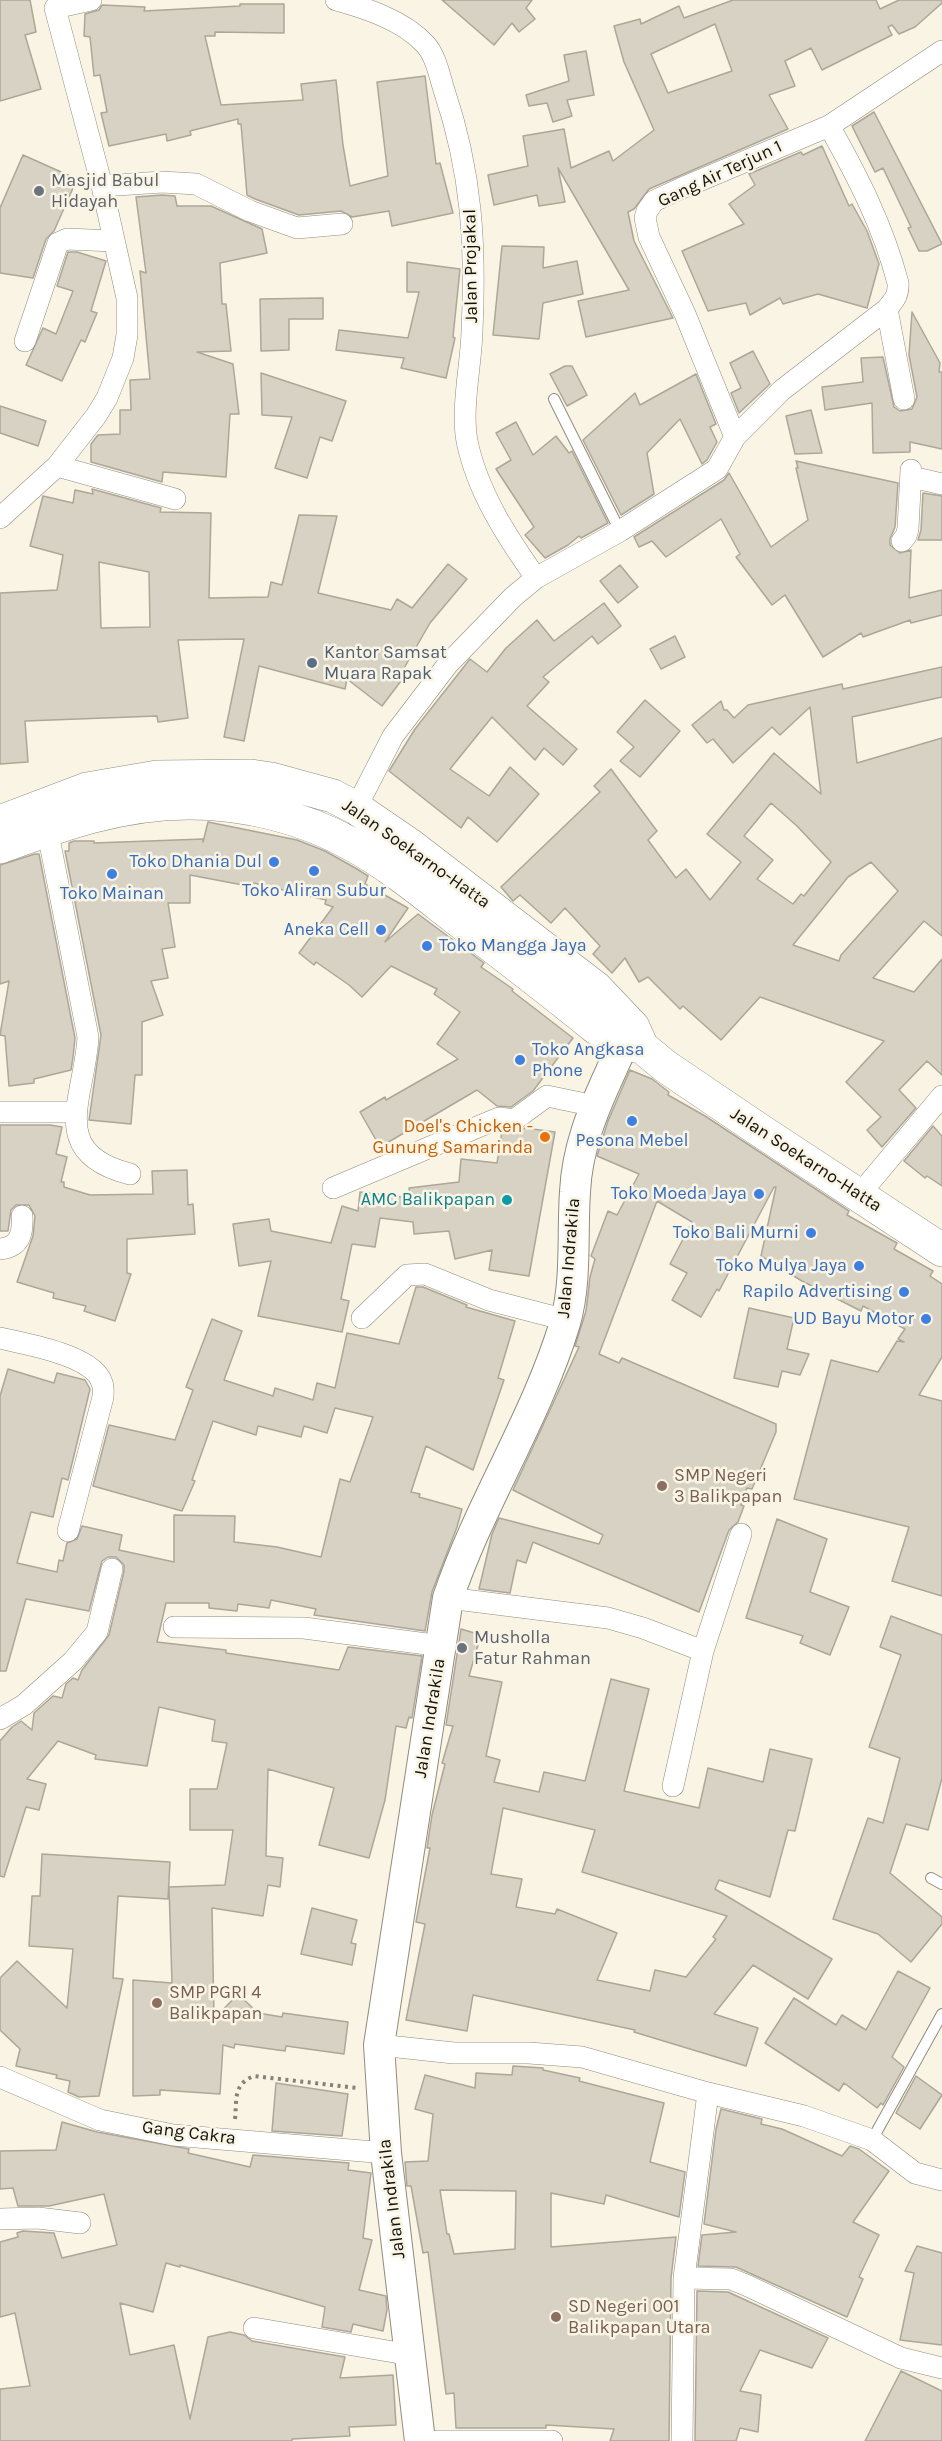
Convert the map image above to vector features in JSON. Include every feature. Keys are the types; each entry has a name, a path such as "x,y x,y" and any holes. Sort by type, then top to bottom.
{"highway":[{"name":"Jalan Soekarno-Hatta","path":"0,822 87,789 158,777 232,774 271,779 333,796 356,808 410,845 596,988 632,1039 665,1066 942,1250"},
{"name":"Jalan Soekarno-Hatta","path":"0,847 47,828 102,813 187,803 249,808 302,823 350,843 374,857 595,1027 632,1039"}],"street":[{"path":"0,518 57,466 101,407 123,358 127,336 128,306 102,186 53,4 91,0"},
{"name":"Jalan Projakal","path":"336,0 363,9 402,27 424,44 433,57 460,142 473,220 472,332 465,418 467,440 482,483 506,533 536,578"},
{"name":"Gang Air Terjun 1","path":"735,437 685,314 649,237 645,218 647,211 654,201 830,126 942,51"},
{"path":"356,808 393,736 448,664 513,597 536,578 620,531 717,470 735,437 782,390 887,309 899,292 891,254 864,188 830,126"},
{"path":"102,186 162,182 196,184 250,212 297,228 342,224"},
{"path":"25,341 58,243 67,239 114,241"},
{"path":"887,309 904,399"},
{"path":"57,466 175,499"},
{"path":"902,541 908,529 911,473 942,484"},
{"path":"47,828 88,1037 87,1060 75,1112 76,1131 87,1153 111,1169 130,1174"},
{"name":"Jalan Indrakila","path":"420,2441 386,2153 379,2045 448,1598 471,1536 540,1391 566,1320 571,1282 577,1161 595,1106 632,1039"},
{"path":"333,1188 499,1118 514,1120 547,1096 595,1106"},
{"path":"859,1195 942,1096"},
{"path":"0,1112 75,1112"},
{"path":"0,1249 9,1248 18,1242 22,1231 22,1216"},
{"path":"362,1318 400,1280 414,1273 425,1274 489,1300 566,1320"},
{"path":"0,1338 59,1352 87,1365 102,1381 103,1397 68,1531"},
{"path":"673,1786 703,1652 741,1534"},
{"path":"0,1719 24,1705 73,1661 96,1632 112,1569"},
{"path":"448,1598 608,1618 643,1628 703,1652"},
{"path":"174,1627 304,1628 442,1646"},
{"path":"379,2045 454,2054 529,2053 582,2058 708,2093 804,2116 872,2140 915,2173 942,2180"},
{"name":"Gang Cakra","path":"0,2077 100,2120 173,2135 386,2153"},
{"path":"682,2441 684,2278 708,2093"},
{"path":"0,2219 38,2218 80,2223"},
{"path":"684,2278 731,2279 901,2358 942,2368"},
{"path":"254,2328 411,2355"},
{"path":"437,2441 552,2441"}],"lane":[{"path":"554,399 620,531"},
{"path":"931,1878 942,1884"},
{"path":"872,2140 942,2014"}],"path":[{"path":"230,2139 240,2084 254,2076 381,2090"}],"building":[{"path":"0,0 30,0 36,32 25,35 41,89 0,101"},
{"path":"442,0 532,0 526,8 535,19 519,32 512,23 494,45"},
{"path":"733,0 876,0 880,9 899,0 942,0 942,3 915,27 899,34 892,25 888,27 892,35 822,70 811,48 785,61 795,86 769,95 788,129 649,189 634,209 628,212 634,241 673,318 586,337 578,301 629,290 558,168 565,202 539,206 537,195 494,205 488,175 528,166 523,136 564,129 571,168 609,151 613,161 654,130 624,62 614,26 640,19 641,24 679,6 684,18","holes":["715,24 732,71 668,93 651,54"]},
{"path":"240,4 284,4 284,33 215,32 215,36 205,36 221,105 303,100 301,84 336,80 350,186 388,176 377,82 425,76 436,164 440,163 453,213 392,226 389,211 352,217 341,211 299,215 255,199 247,195 241,124 238,124 238,119 190,131 191,135 167,141 166,134 109,146 101,113 107,112 100,75 94,76 90,37 84,36 85,14 99,10 102,5 145,7 144,11 240,6"},
{"path":"586,51 594,95 567,100 572,116 553,122 547,103 529,106 526,95 569,81 564,55"},
{"path":"874,112 942,244 927,251 919,251 908,228 911,227 883,168 875,172 852,126"},
{"path":"822,146 849,206 852,204 867,231 879,264 867,308 818,294 783,304 780,298 750,315 746,303 708,311 682,251 744,224 729,204 755,185 749,174 801,152 803,155"},
{"path":"23,155 77,179 54,231 46,239 33,278 0,273 0,208"},
{"path":"175,196 177,206 211,206 262,229 267,253 220,263 222,304 226,304 231,351 197,352 233,364 239,414 230,414 226,477 163,472 162,482 91,462 91,444 98,435 120,434 120,410 131,410 130,380 150,379 140,271 146,273 136,197"},
{"path":"502,246 544,247 543,268 577,261 583,294 543,303 539,339 493,335"},
{"path":"68,252 77,252 106,261 91,311 97,313 85,342 81,340 62,381 26,365 43,328 56,334 73,291 57,286"},
{"path":"407,262 460,269 453,337 455,338 446,378 401,368 404,358 336,350 339,330 408,338 419,292 407,292"},
{"path":"323,298 323,319 289,319 289,350 261,351 260,299"},
{"path":"912,312 940,363 939,372 942,372 942,449 910,442 910,452 873,453 872,403 825,410 822,387 863,382 861,358 883,357 894,407 900,411 912,409 917,397 909,355"},
{"path":"753,351 770,384 739,413 731,393 741,388 730,363"},
{"path":"565,366 572,366 587,395 567,406 550,374"},
{"path":"261,373 346,401 332,441 320,437 307,478 275,468 292,417 262,415"},
{"path":"696,374 716,424 710,427 717,442 707,460 702,464 680,419 647,453 654,494 621,515 583,440 635,393 640,405"},
{"path":"0,406 46,421 38,446 0,433"},
{"path":"811,410 822,453 795,454 786,416"},
{"path":"516,422 533,455 556,436 569,453 572,451 608,523 581,538 579,536 545,558 525,535 534,527 496,469 511,460 496,433"},
{"path":"796,461 898,483 895,527 890,545 900,553 911,550 909,598 942,590 942,615 911,623 910,620 863,637 861,633 823,657 785,595 772,605 736,557 740,554 721,519 666,557 652,541 639,547 634,537 724,480 729,473 771,547 808,520"},
{"path":"92,489 161,508 160,512 211,513 209,598 268,597 271,582 282,585 299,515 337,516 318,593 391,610 397,599 412,608 448,564 467,579 430,623 403,670 407,673 382,706 347,679 345,689 259,666 244,741 224,737 244,639 178,640 188,718 158,722 157,716 25,721 28,762 0,764 0,593 57,590 63,555 30,546 43,496 73,503 75,490 93,494","holes":["99,562 149,572 150,627 101,628"]},
{"path":"923,493 942,496 942,540 918,540 921,530"},
{"path":"620,565 638,587 618,603 600,581"},
{"path":"604,603 621,626 598,644 592,636 543,677 549,682 527,706 577,749 563,765 544,748 535,760 492,717 450,769 489,796 510,767 539,794 497,842 468,817 461,828 389,771 415,729 470,659 487,672 506,648 537,620 554,641"},
{"path":"675,636 685,657 661,669 650,649"},
{"path":"942,667 942,697 852,717 857,763 942,738 942,936 924,921 873,978 914,992 942,959 942,1075 927,1061 899,1090 916,1108 882,1147 867,1130 881,1117 846,1082 884,1041 760,997 721,1040 683,1006 680,1009 648,977 639,982 625,958 612,973 593,954 600,946 565,908 551,923 520,895 513,901 501,887 600,792 594,786 611,769 657,831 648,840 676,878 686,869 710,900 741,862 707,834 774,753 821,794 810,707 780,735 772,727 733,763 713,739 707,743 692,725 721,701 724,710 727,710 734,718 748,705 842,684 843,689","holes":["771,803 797,826 831,862 804,896 801,894 793,904 757,879 773,860 744,836","871,862 898,891 841,955 839,961 793,945 848,877"]},
{"path":"645,700 680,731 640,777 620,761 634,747 617,732"},
{"path":"208,822 297,840 325,851 357,869 368,876 365,884 408,908 385,942 418,914 484,963 481,967 513,989 512,991 573,1038 533,1091 511,1107 497,1106 477,1090 380,1147 360,1112 385,1097 386,1100 458,1059 437,1044 460,1012 434,994 437,989 391,966 362,997 349,985 316,962 314,965 299,953 333,907 325,904 326,900 249,882 248,886 190,875 190,903 168,903 175,947 162,949 168,978 151,981 163,1015 142,1022 142,1075 135,1075 131,1124 89,1120 101,1035 65,851 69,851 69,843 74,841 94,841 94,843 203,839 203,842"},
{"path":"39,854 75,1038 73,1057 71,1070 34,1079 34,1083 9,1086 5,1036 0,1035 9,981 0,984 0,865"},
{"path":"630,1070 652,1079 669,1092 668,1095 705,1116 849,1211 847,1215 897,1243 894,1249 933,1271 930,1276 942,1284 942,1357 919,1395 942,1401 942,1596 892,1581 909,1527 794,1499 831,1360 878,1372 897,1341 904,1342 898,1339 905,1329 863,1306 861,1311 802,1281 761,1256 776,1187 719,1291 717,1289 701,1317 672,1300 687,1273 670,1264 692,1222 657,1201 599,1354 619,1363 622,1358 776,1424 776,1432 752,1489 747,1488 738,1522 729,1530 699,1612 533,1542 526,1563 517,1560 510,1593 479,1589 492,1534 499,1518 599,1544 603,1535 513,1490 579,1347 575,1346 586,1311 590,1277 595,1259 591,1256 608,1211 617,1215 639,1174 597,1156 608,1121"},
{"path":"0,1125 62,1127 56,1154 67,1157 61,1182 64,1182 64,1187 90,1195 153,1194 152,1171 187,1170 188,1205 193,1204 195,1234 127,1239 127,1273 131,1274 115,1321 84,1311 86,1306 53,1298 54,1293 17,1282 33,1236 35,1216 29,1205 16,1205 11,1210 8,1231 0,1231"},
{"path":"933,1126 942,1136 942,1186 927,1176 925,1178 904,1161"},
{"path":"525,1128 555,1132 529,1276 489,1270 492,1250 455,1259 449,1231 414,1234 413,1222 380,1218 375,1247 352,1244 341,1299 349,1301 342,1332 258,1316 271,1261 239,1266 233,1224 269,1219 271,1231 331,1243 342,1206 358,1211 360,1192 410,1198 409,1188 459,1182 461,1159 497,1163 502,1131 513,1133"},
{"path":"416,1287 423,1287 467,1305 466,1307 515,1321 498,1378 504,1380 473,1470 426,1446 411,1492 420,1494 419,1497 462,1509 432,1592 425,1631 314,1615 316,1609 271,1600 269,1608 238,1604 237,1611 209,1608 209,1603 166,1603 157,1642 226,1650 226,1653 339,1670 348,1647 422,1656 412,1718 409,1717 406,1728 396,1726 385,1800 369,1858 319,1845 334,1788 268,1769 266,1856 283,1858 280,1887 268,1885 263,1916 212,1908 214,2019 238,1994 258,2013 282,2017 283,2013 348,2022 344,2054 286,2046 285,2051 235,2044 234,2048 223,2045 220,2094 160,2090 160,2095 133,2096 133,1980 172,1983 169,1887 225,1885 233,1830 190,1830 190,1789 217,1789 227,1743 212,1741 215,1720 159,1707 147,1766 95,1759 96,1755 58,1741 27,1779 46,1784 39,1810 26,1807 4,1877 0,1876 0,1741 12,1727 21,1721 32,1730 34,1713 53,1696 62,1698 66,1684 73,1678 78,1680 82,1670 109,1635 124,1571 124,1565 116,1557 108,1557 102,1561 89,1611 26,1599 6,1671 0,1671 0,1396 8,1369 54,1383 57,1373 85,1380 90,1389 68,1480 62,1478 53,1517 31,1512 17,1563 57,1572 59,1560 63,1561 67,1543 77,1539 82,1526 122,1535 119,1550 174,1562 174,1515 235,1516 234,1542 277,1547 321,1557 340,1479 350,1482 373,1417 335,1408 327,1433 304,1426 301,1437 258,1426 256,1435 213,1421 192,1480 195,1481 182,1511 93,1486 109,1425 175,1440 193,1390 186,1387 212,1319 242,1331 224,1380 273,1396 275,1388 313,1400 317,1383 335,1388 347,1333 399,1344"},
{"path":"749,1308 794,1318 787,1349 809,1354 800,1375 782,1371 778,1387 734,1378"},
{"path":"777,1519 827,1539 810,1592 849,1607 830,1655 800,1643 803,1636 746,1618"},
{"path":"891,1616 942,1635 942,1778 928,1830 906,1824 890,1873 942,1917 942,1924 911,1962 878,1934 833,1919 868,1818 883,1823 900,1758 869,1747 901,1655 880,1647"},
{"path":"461,1629 481,1635 469,1676 502,1682 486,1756 500,1760 494,1782 539,1792 544,1772 585,1781 611,1679 649,1689 624,1791 699,1808 708,1768 763,1782 770,1749 812,1759 795,1831 788,1830 770,1897 719,1880 715,1889 832,1959 808,1999 753,1965 714,2014 758,2028 746,2066 634,2032 635,2030 473,1995 467,2031 406,2020 425,1924 416,1922 430,1848 427,1848 432,1815 445,1764 442,1763 453,1726 446,1725","holes":["503,1808 595,1830 582,1872 727,1916 713,1937 716,1939 686,1977 655,1970 650,1991 597,1980 617,1933 557,1909 555,1914 516,1907 522,1879 491,1874"]},
{"path":"42,1854 170,1862 168,1899 118,1896 113,1978 123,1979 99,2096 79,2097 68,2092 70,2081 56,2078 57,2075 16,2066 20,2049 0,2030 0,1978 17,1961 67,2008 73,1949 29,1946 32,1896 40,1896"},
{"path":"312,1908 357,1920 351,1943 356,1944 352,1965 301,1954"},
{"path":"898,1971 930,1988 892,2057 904,2067 883,2105 881,2103 877,2108 844,2083 839,2091 765,2043 794,1998 836,2025 842,2015 866,2030"},
{"path":"513,2066 543,2068 543,2070 580,2078 579,2081 664,2103 650,2162 685,2172 679,2217 606,2195 604,2204 551,2193 551,2247 676,2237 671,2278 669,2441 610,2441 614,2429 546,2425 546,2428 456,2428 454,2393 446,2394 428,2252 423,2253 411,2186 407,2186 405,2162 428,2161 433,2114 415,2109 425,2075 475,2088 476,2073 512,2075","holes":["440,2190 516,2191 515,2249 454,2254 449,2234 447,2234"]},
{"path":"916,2076 942,2095 920,2129 896,2113"},
{"path":"276,2083 348,2094 342,2136 272,2131"},
{"path":"721,2109 762,2119 761,2124 782,2129 842,2156 850,2146 859,2149 889,2171 853,2222 879,2235 859,2277 863,2279 847,2317 736,2267 698,2266 702,2235 736,2232 704,2224 716,2129"},
{"path":"62,2122 97,2132 189,2149 188,2153 250,2167 253,2155 349,2163 348,2170 371,2173 363,2238 372,2240 359,2290 386,2296 387,2310 383,2331 353,2324 351,2332 322,2327 325,2307 180,2265 180,2267 166,2263 153,2312 120,2303 130,2355 174,2345 190,2419 208,2337 230,2332 244,2335 252,2341 345,2357 340,2378 393,2375 396,2425 349,2427 350,2436 292,2439 292,2441 0,2441 0,2389 30,2386 15,2313 0,2317 0,2242 18,2237 17,2233 23,2231 54,2233 62,2258 117,2245 104,2194 49,2206 18,2206 13,2188 0,2189 0,2151 56,2150"},
{"path":"917,2246 942,2253 942,2345 900,2340 914,2273 905,2271"},
{"path":"697,2291 728,2292 828,2338 812,2368 760,2350 740,2391 761,2395 758,2432 740,2428 736,2441 695,2441"},
{"path":"901,2371 942,2391 942,2441 865,2441"}],"place":[{"name":"Masjid Babul Hidayah","path":"39,191"},
{"name":"Kantor Samsat Muara Rapak","path":"312,663"},
{"name":"Toko Dhania Dul","path":"274,862"},
{"name":"Toko Aliran Subur","path":"314,871"},
{"name":"Toko Mainan","path":"112,874"},
{"name":"Aneka Cell","path":"381,930"},
{"name":"Toko Mangga Jaya","path":"427,946"},
{"name":"Toko Angkasa Phone","path":"520,1060"},
{"name":"Pesona Mebel","path":"632,1121"},
{"name":"Doel's Chicken - Gunung Samarinda","path":"545,1137"},
{"name":"Toko Moeda Jaya","path":"759,1194"},
{"name":"AMC Balikpapan","path":"507,1200"},
{"name":"Toko Bali Murni","path":"811,1233"},
{"name":"Toko Mulya Jaya","path":"859,1266"},
{"name":"Rapilo Advertising","path":"904,1292"},
{"name":"UD Bayu Motor","path":"926,1319"},
{"name":"SMP Negeri 3 Balikpapan","path":"662,1486"},
{"name":"Musholla Fatur Rahman","path":"462,1648"},
{"name":"SMP PGRI 4 Balikpapan","path":"157,2003"},
{"name":"SD Negeri 001 Balikpapan Utara","path":"556,2317"}]}
